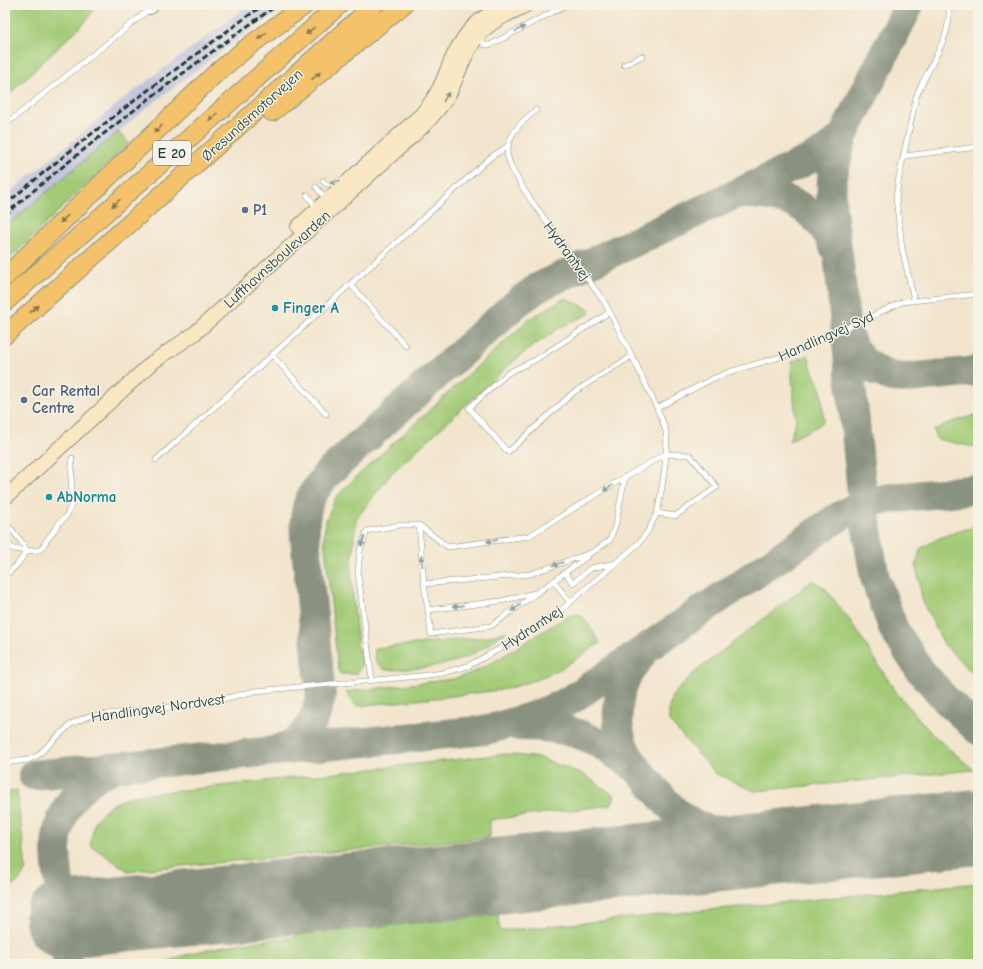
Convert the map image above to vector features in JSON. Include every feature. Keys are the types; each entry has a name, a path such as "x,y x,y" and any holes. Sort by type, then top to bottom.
{"highway":[{"path":"5,277 216,73 249,46 305,5"},
{"name":"Øresundsmotorvejen","path":"5,302 340,5"},
{"name":"Øresundsmotorvejen","path":"5,335 374,5"},
{"path":"174,185 253,128 403,5"}],"street":[{"name":"Lufthavnsboulevarden","path":"5,485 155,349 185,330 325,207 422,127 437,111 449,94 475,31 488,14 505,5"},
{"name":"Lufthavnsboulevarden","path":"5,498 153,362 194,334 325,207 370,161 421,115 440,88 465,34 491,24 526,5"}],"lane":[{"path":"475,31 485,44 490,45 566,5"},
{"path":"914,300 902,248 896,198 916,97 947,32 949,21 948,5"},
{"path":"5,125 152,7"},
{"path":"624,65 642,56"},
{"path":"156,460 491,157 508,146 512,135 536,110"},
{"name":"Hydrantvej","path":"508,146 507,154 511,167 526,194 605,303 658,408"},
{"path":"904,156 978,147"},
{"path":"323,181 326,184 334,184 340,181 352,170 370,161"},
{"path":"316,187 325,207"},
{"path":"306,195 325,207"},
{"path":"350,284 406,346"},
{"name":"Handlingvej Syd","path":"658,408 724,374 790,354 902,302 978,294"},
{"path":"610,312 535,360 508,373 469,408 508,452 574,392 632,356"},
{"path":"272,355 326,414"},
{"path":"658,408 666,433 665,454"},
{"path":"372,680 358,573 360,551 367,531 400,525 419,525 448,547 529,536 665,454 690,454 716,487 675,516 656,513"},
{"name":"Hydrantvej","path":"372,680 442,673 468,666 505,646 560,611 639,543 648,532 659,502 665,454"},
{"path":"5,540 13,549 27,551 40,550 60,522 66,517 71,506 72,458"},
{"path":"419,525 424,584 431,634 491,626 610,540 616,523 625,477"},
{"path":"5,522 21,541 27,551"},
{"path":"5,576 17,565 27,551"},
{"path":"424,584 530,574 593,552"},
{"path":"565,573 572,583 591,568 617,562"},
{"path":"554,581 570,602"},
{"path":"428,610 501,601 538,592"},
{"name":"Handlingvej Nordvest","path":"5,763 24,761 37,756 71,724 89,716 207,704 255,691 372,680"}],"shaded area":[{"path":"249,5 287,5 234,42 144,110 5,227 5,196 131,93"}],"green space":[{"path":"5,5 97,5 85,22 5,98"},
{"path":"118,132 129,143 5,263 5,227"},
{"path":"565,298 589,309 589,314 563,326 517,358 392,473 356,519 351,573 358,649 362,650 362,665 357,674 340,674 338,669 324,537 326,520 336,497 528,320"},
{"path":"808,355 811,367 821,390 824,421 789,441 796,420 792,362"},
{"path":"978,414 978,446 969,446 937,439 934,430 949,423"},
{"path":"978,526 978,679 945,646 923,603 916,567 920,549 939,538"},
{"path":"812,581 824,587 852,623 895,691 933,735 974,770 755,791 716,774 669,721 669,708 672,696 694,673"},
{"path":"580,614 600,643 564,667 538,679 507,689 356,706 346,692 453,679 472,673 500,658 556,623 572,615"},
{"path":"507,631 474,654 454,662 413,669 385,670 376,662 374,648 487,637"},
{"path":"505,754 540,758 583,774 615,796 611,805 490,820 490,837 128,871 90,845 95,820 111,805 131,796"},
{"path":"17,790 26,869 16,884 5,887 5,792"},
{"path":"978,883 978,964 160,964 210,949 244,943 296,937 296,935 498,915 500,931"}],"taxiway":[{"path":"909,5 843,136 832,177 831,203 839,263 863,503 875,578 894,630 920,670 946,700 978,730"},
{"path":"279,749 303,736 316,714 321,696 305,541 305,528 309,501 327,474 518,302 539,287 810,159 825,151 843,136"},
{"path":"737,194 769,196 796,204 818,221 835,249"},
{"path":"847,333 853,348 863,361 877,371 892,377 907,378 978,371"},
{"path":"33,775 486,730 540,713 572,699 840,516 863,503 885,499 978,489"},
{"path":"638,769 627,754 622,741 618,715 621,690 633,666 641,656"},
{"path":"518,726 544,727 561,730 594,740 636,768 667,804 678,814 708,830 740,842 792,846"},
{"path":"68,964 56,860 57,835 65,811 80,790 89,782 112,769"},
{"path":"59,883 64,894 76,907 92,913 121,914"}],"runway":[{"path":"63,920 978,827"}],"railway":[{"path":"5,205 132,102 263,5"},
{"path":"5,215 71,160 139,107 277,5"}],"place":[{"name":"P1","path":"245,210"},
{"name":"Finger A","path":"275,308"},
{"name":"Car Rental Centre","path":"24,400"},
{"name":"AbNorma","path":"49,497"}]}
